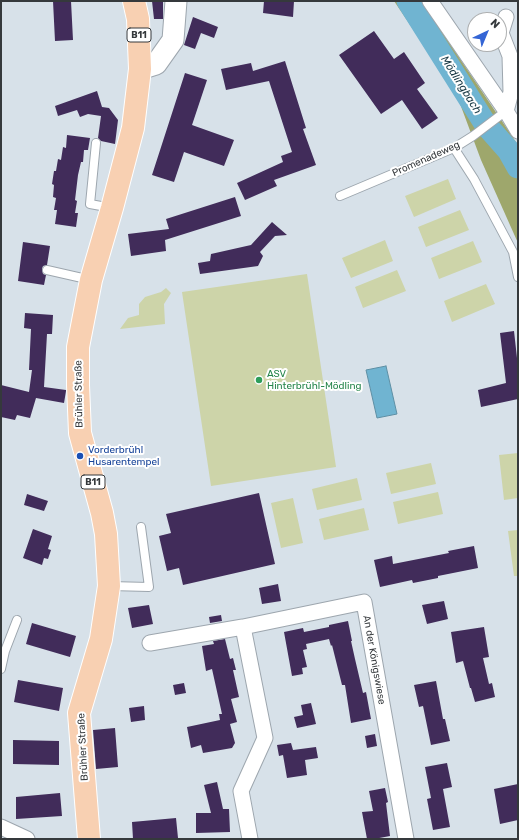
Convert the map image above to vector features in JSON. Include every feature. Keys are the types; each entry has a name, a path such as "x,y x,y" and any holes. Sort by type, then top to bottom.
{"main road":[{"name":"B11","path":"134,1 138,19 140,69"},
{"name":"Brühler Straße","path":"89,839 79,713 101,639 109,586 106,534 102,513 80,433 78,347 91,280 133,128 140,69"}],"street":[{"path":"140,69 156,64 173,40 176,1"},
{"path":"430,1 503,113 518,131"},
{"path":"503,113 511,92 510,56 507,48"},
{"name":"An der Königswiese","path":"150,643 243,627 364,602 406,839"},
{"path":"243,627 265,738 241,791 250,839"},
{"path":"1,827 27,839"}],"lane":[{"name":"Promenadeweg","path":"340,196 454,148 473,136 503,113"},
{"path":"96,143 90,204 112,208"},
{"path":"454,148 474,179 513,252 518,278"},
{"path":"46,270 91,280"},
{"path":"109,586 149,587 141,527"},
{"path":"1,669 5,651 17,620"}],"green space":[{"path":"394,1 421,1 518,145 518,243 481,160 456,93"},
{"path":"448,179 456,199 414,217 405,196"},
{"path":"460,210 469,230 426,247 418,227"},
{"path":"385,240 393,261 351,278 342,258"},
{"path":"473,241 482,262 439,279 431,258"},
{"path":"397,270 406,291 363,308 355,287"},
{"name":"ASV Hinterbrühl-Mödling","path":"307,274 336,467 211,486 182,292"},
{"path":"486,284 495,304 452,322 444,301"},
{"path":"166,288 171,293 164,304 165,324 120,329 128,318 139,315 139,304 145,297 161,292"},
{"path":"518,453 518,498 504,500 499,455"},
{"path":"431,463 436,484 391,494 386,473"},
{"path":"357,478 362,500 317,510 312,489"},
{"path":"438,492 443,514 398,524 393,502"},
{"path":"293,498 303,543 281,548 271,503"},
{"path":"364,508 369,530 324,540 319,519"},
{"path":"518,530 518,576 514,576 508,531"}],"water":[{"path":"386,366 397,414 377,418 366,370"}],"building":[{"path":"53,1 71,1 73,40 55,41"},
{"path":"152,1 163,1 163,19 154,19"},
{"path":"264,1 294,1 293,17 263,13"},
{"path":"193,17 218,27 214,38 201,33 195,49 184,45"},
{"path":"374,31 394,59 404,52 425,83 417,89 438,118 422,129 402,100 381,114 339,55"},
{"path":"285,61 306,128 303,129 316,165 274,180 277,186 245,200 237,183 283,162 281,156 292,152 269,81 226,90 221,69 251,63 253,71"},
{"path":"185,73 207,80 192,125 234,140 224,166 184,152 174,182 152,175"},
{"path":"97,91 102,107 109,108 118,120 115,144 101,141 98,138 101,116 88,114 80,117 77,110 58,116 55,106"},
{"path":"67,135 90,138 88,150 84,150 83,162 81,162 78,175 75,200 77,201 75,213 78,213 76,227 55,224 57,210 54,210 56,198 53,197 54,185 52,184 58,159 61,160 63,147 66,148"},
{"path":"235,197 241,216 165,240 166,251 131,256 128,234 169,229 166,219"},
{"path":"272,222 287,235 275,236 260,252 263,256 258,266 200,274 198,263 210,261 211,254 251,245"},
{"path":"23,242 50,246 47,265 43,266 42,269 43,274 46,275 44,285 18,281"},
{"path":"25,313 53,315 52,334 47,334 44,387 66,391 64,403 36,398 30,418 17,415 15,420 1,417 1,385 29,392 32,370 29,370 31,329 24,328"},
{"path":"514,331 518,367 518,399 481,407 478,390 506,383 500,333"},
{"path":"259,493 275,564 183,585 179,568 167,571 159,536 171,533 166,514"},
{"path":"27,494 48,501 44,511 24,505"},
{"path":"33,529 52,536 48,549 51,550 48,559 44,558 42,565 23,558"},
{"path":"474,546 478,568 413,583 412,580 380,587 374,560 392,556 393,564 449,553 448,551"},
{"path":"278,584 281,601 262,604 259,588"},
{"path":"444,601 448,619 427,624 422,605"},
{"path":"149,605 153,624 132,628 128,608"},
{"path":"221,615 222,621 210,623 209,617"},
{"path":"348,621 355,659 363,693 366,692 371,719 351,723 345,685 342,685 332,645 331,646 329,639 306,644 307,649 303,650 307,667 302,668 303,674 292,676 284,632 303,628 304,632 329,627 329,625"},
{"path":"32,623 76,636 70,657 26,644"},
{"path":"484,627 489,657 483,658 489,684 492,683 495,697 475,702 463,661 456,663 451,632"},
{"path":"225,639 230,659 233,658 236,670 233,670 239,697 231,699 237,722 230,724 235,743 232,748 203,753 201,745 191,748 187,727 220,720 219,714 222,714 212,669 206,671 202,646 214,644 213,641"},
{"path":"18,680 63,688 59,711 14,702"},
{"path":"436,681 443,719 445,719 450,741 431,745 423,706 419,707 414,685"},
{"path":"184,683 186,693 175,695 173,685"},
{"path":"311,703 316,724 297,728 294,717 303,715 301,705"},
{"path":"144,706 145,720 131,722 129,708"},
{"path":"115,728 118,767 96,769 93,730"},
{"path":"375,734 377,746 367,748 365,736"},
{"path":"13,740 59,741 59,765 13,764"},
{"path":"291,743 293,750 316,747 318,758 305,760 307,775 287,778 283,755 279,756 277,745"},
{"path":"447,763 452,787 443,789 450,827 433,830 427,799 431,798 425,767"},
{"path":"217,782 223,809 229,809 230,832 196,833 196,813 211,813 204,785"},
{"path":"518,784 518,820 500,824 494,789"},
{"path":"385,788 388,802 386,803 390,836 367,839 362,812 373,811 369,791"},
{"path":"60,793 62,816 16,819 16,797"},
{"path":"176,818 178,838 133,839 132,822"}],"waterway":[{"name":"Mödlingbach","path":"408,1 486,125 509,151 518,167"}],"place":[{"name":"ASV Hinterbrühl-Mödling","path":"259,380"},
{"name":"Vorderbrühl Husarentempel","path":"80,456"}]}
